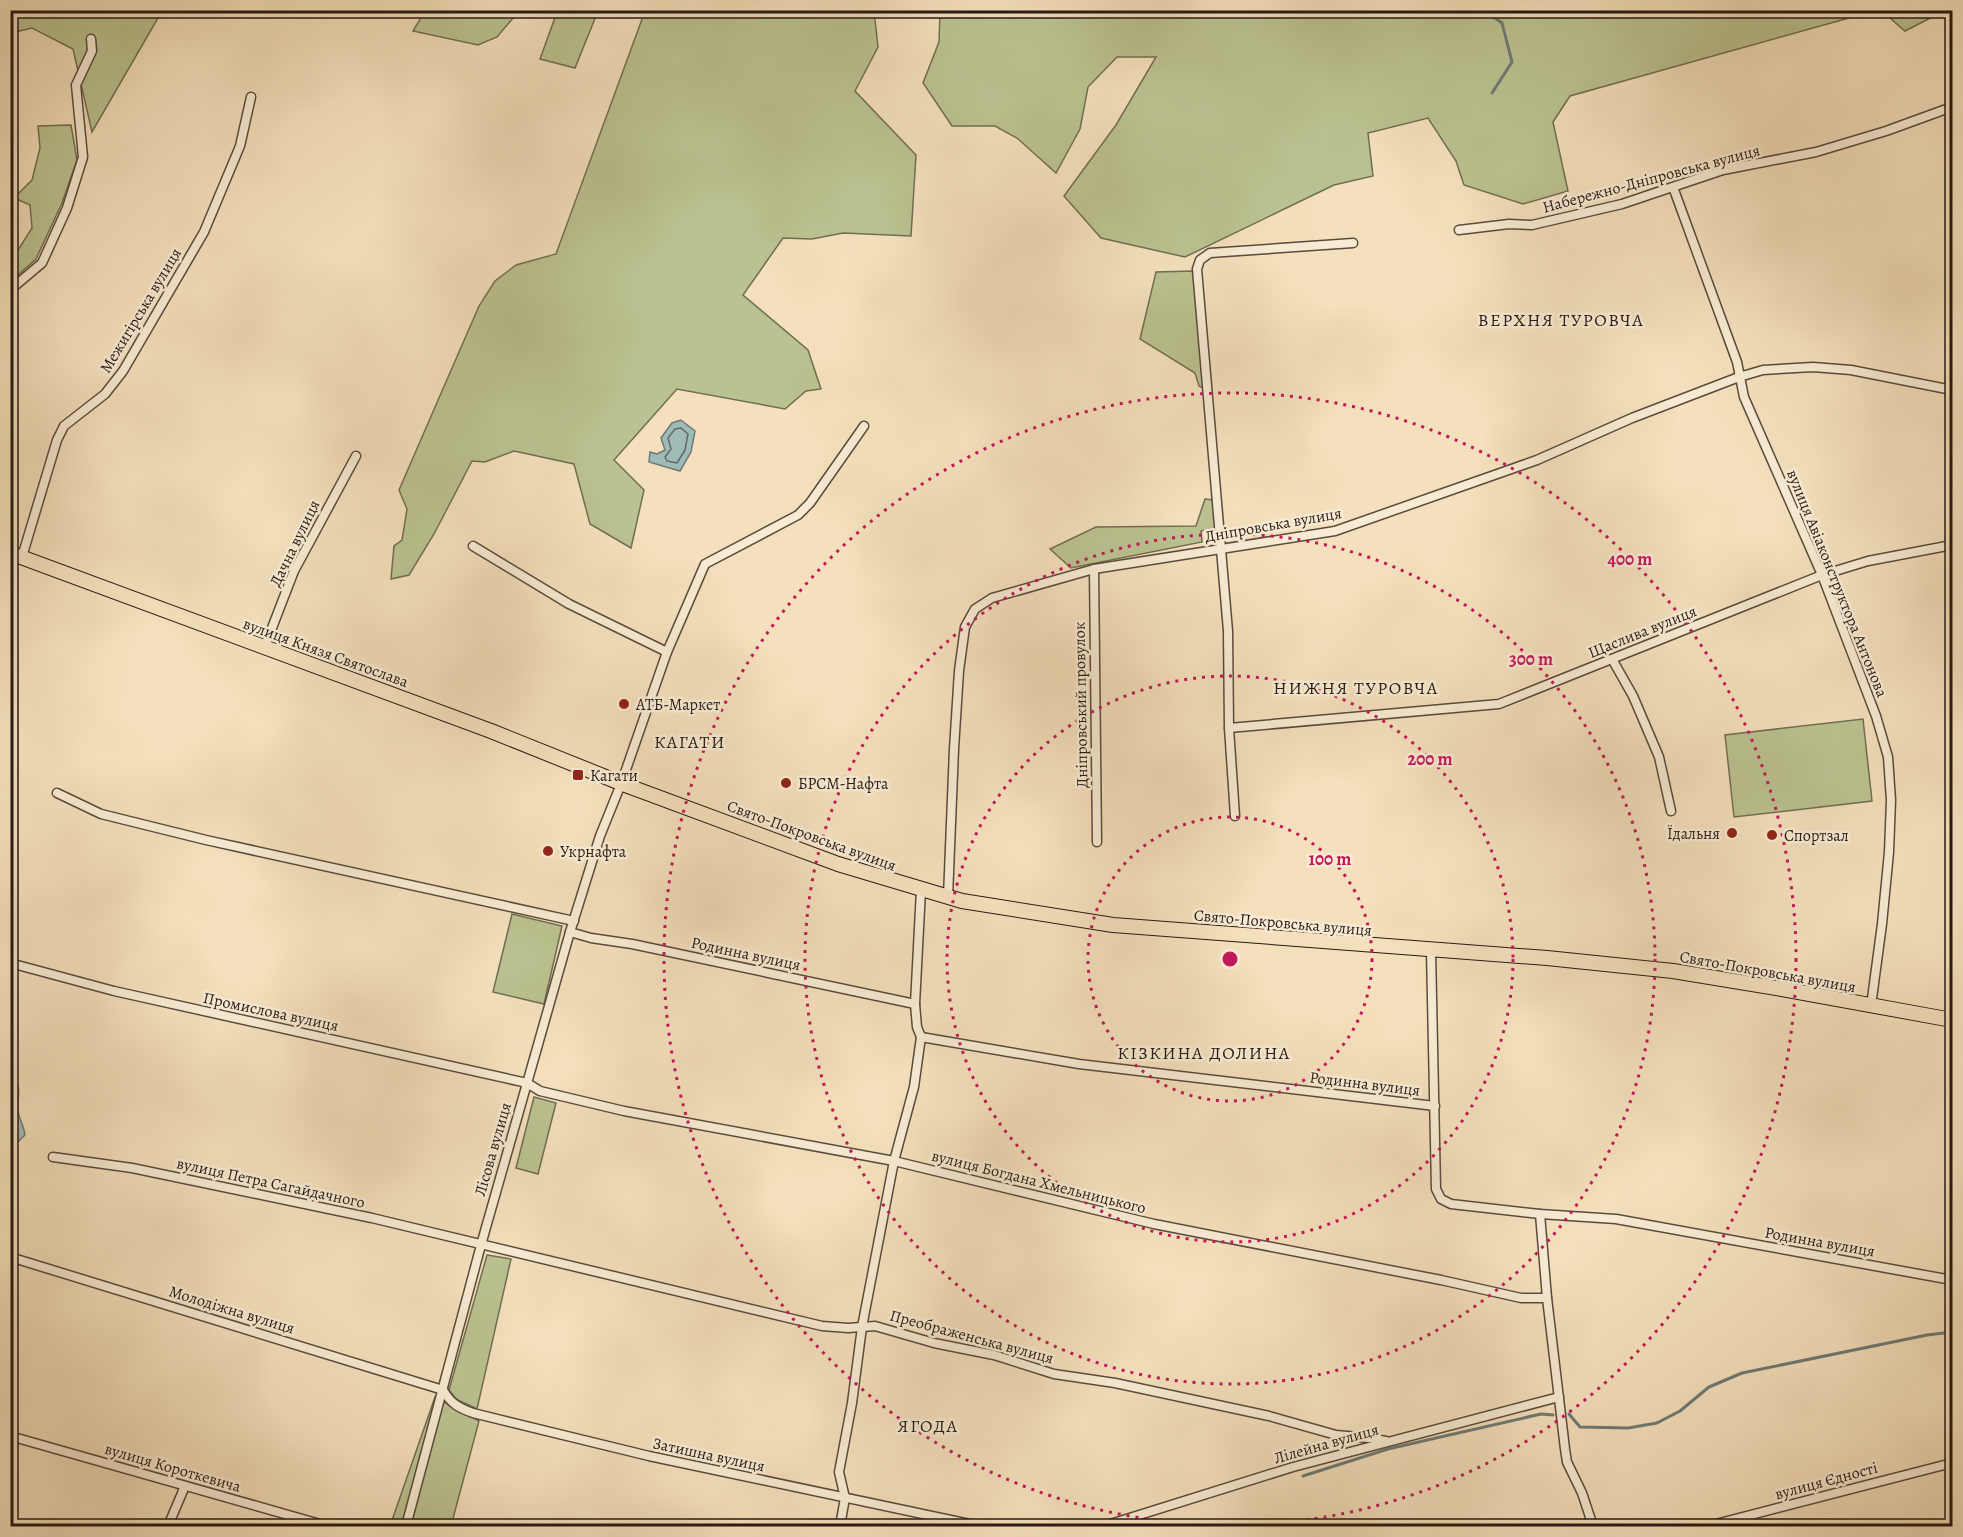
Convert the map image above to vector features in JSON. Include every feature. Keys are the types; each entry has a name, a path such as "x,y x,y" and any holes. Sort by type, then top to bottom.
{"main road":[{"name":"вулиця Князя Святослава","path":"16,555 491,731 625,785"},
{"name":"Свято-Покровська вулиця","path":"625,785 838,864 921,890 989,907 1113,925 1547,958 1672,971 1953,1020"}],"street":[{"path":"10,290 42,263 70,198 83,157 76,86 92,51 91,39"},
{"name":"Межигірська вулиця","path":"16,555 64,426 105,394 123,371 204,232 240,146 251,97"},
{"name":"Набережно-Дніпровська вулиця","path":"1459,230 1509,224 1532,225 1622,204 1723,170 1816,152 1886,131 1953,107"},
{"name":"вулиця Авіаконструктора Антонова","path":"1673,187 1737,362 1744,397 1822,575 1876,717 1888,757 1891,800 1889,852 1871,1006"},
{"path":"1235,816 1229,728 1228,631 1197,269 1200,260 1210,253 1353,243"},
{"name":"Дніпровська вулиця","path":"948,897 954,738 965,627 975,609 992,598 1094,569 1221,548 1277,542 1335,531 1537,460 1632,418 1763,370 1813,367 1851,370 1953,390"},
{"name":"Лісова вулиця","path":"406,1527 481,1245 570,932 600,836 625,785 667,652 705,564 798,515 810,503 864,426"},
{"name":"Дачна вулиця","path":"265,646 294,571 356,456"},
{"name":"Щаслива вулиця","path":"1229,728 1499,704 1822,575 1868,561 1953,545"},
{"path":"474,546 569,604 667,652"},
{"name":"Дніпровський провулок","path":"1094,569 1097,842"},
{"path":"1612,659 1633,696 1659,757 1671,811"},
{"path":"57,793 101,814 196,838 574,921"},
{"path":"840,1527 845,1498 839,1472 852,1403 862,1327 894,1161 914,1087 921,1037 917,1026 915,1004 921,890"},
{"name":"Родинна вулиця","path":"570,932 915,1004"},
{"path":"1431,950 1435,1106"},
{"name":"Промислова вулиця","path":"10,963 136,996 526,1083"},
{"name":"Родинна вулиця","path":"921,1037 1079,1064 1435,1106 1436,1190 1441,1199 1451,1204 1540,1214 1616,1219 1953,1280"},
{"name":"вулиця Богдана Хмельницького","path":"526,1083 540,1090 624,1111 894,1161 1154,1224 1441,1280 1521,1299 1547,1298"},
{"name":"вулиця Петра Сагайдачного","path":"53,1157 132,1168 372,1218 481,1245"},
{"path":"1540,1214 1547,1298 1567,1462 1582,1493 1593,1527"},
{"name":"Преображенська вулиця","path":"481,1245 611,1274 650,1286 822,1326 874,1326 934,1343 993,1355 1054,1374 1115,1383 1269,1416 1336,1436 1386,1441"},
{"name":"Молодіжна вулиця","path":"10,1257 443,1390"},
{"name":"Затишна вулиця","path":"443,1390 450,1402 473,1413 649,1456 979,1527"},
{"name":"Лілейна вулиця","path":"1104,1527 1293,1467 1559,1397"},
{"name":"вулиця Короткевича","path":"10,1436 327,1527"},
{"name":"вулиця Єдності","path":"1708,1527 1953,1463"},
{"path":"168,1527 185,1486"}],"green space":[{"path":"940,10 1874,11 1570,96 1553,122 1568,191 1523,204 1464,185 1456,161 1428,118 1368,133 1373,176 1334,185 1185,257 1101,238 1064,196 1116,125 1156,57 1117,57 1088,87 1080,129 1056,173 1017,138 995,126 952,126 923,83 939,42"},
{"path":"10,11 162,11 92,132 73,49 32,28 11,33"},
{"path":"425,11 519,11 497,37 478,45 413,31"},
{"path":"552,11 598,11 575,68 540,59 557,12"},
{"path":"645,11 874,11 878,47 855,91 916,155 911,236 843,233 812,239 783,238 743,295 808,350 821,389 806,391 785,409 677,389 614,460 644,490 631,548 590,524 574,464 514,451 485,462 472,461 434,534 409,575 391,579 394,546 402,540 407,509 399,490 479,306 495,281 516,265 556,254"},
{"path":"1882,11 1944,11 1905,31"},
{"path":"71,125 77,160 62,203 36,259 11,281 11,261 32,228 30,205 14,198 32,180 40,148 38,126"},
{"path":"1193,271 1203,388 1199,386 1195,373 1140,339 1156,272"},
{"path":"1205,499 1213,500 1215,528 1201,531 1202,542 1071,568 1050,549 1096,527 1196,526"},
{"path":"1863,719 1872,801 1734,817 1725,735"},
{"path":"512,914 562,926 544,1004 493,992"},
{"path":"534,1097 556,1103 538,1174 516,1168"},
{"path":"487,1255 511,1259 477,1409 456,1399 449,1390"},
{"path":"435,1397 479,1421 451,1526 390,1526"}],"water":[{"path":"681,420 695,431 691,452 680,471 649,462 650,452 657,454 665,450 661,438 672,423"},
{"path":"11,1076 14,1076 18,1085 18,1110 25,1135 11,1145"}],"waterway":[{"path":"1484,10 1502,23 1512,62 1492,93"},
{"path":"1569,1414 1580,1427 1628,1428 1657,1423 1680,1411 1709,1387 1742,1373 1927,1335 1952,1332"},
{"path":"1303,1476 1388,1449 1541,1414 1553,1415"}],"place":[{"name":"АТБ-Маркет","path":"624,704"},
{"name":"Кагати","path":"578,775"},
{"name":"БРСМ-Нафта","path":"786,783"},
{"name":"Їдальня","path":"1732,833"},
{"name":"Спортзал","path":"1772,835"},
{"name":"Укрнафта","path":"548,851"}],"district":[{"name":"ВЕРХНЯ ТУРОВЧА","path":"1561,320"},
{"name":"НИЖНЯ ТУРОВЧА","path":"1356,688"},
{"name":"КАГАТИ","path":"690,742"},
{"name":"КІЗКИНА ДОЛИНА","path":"1204,1053"},
{"name":"ЯГОДА","path":"928,1426"}]}
